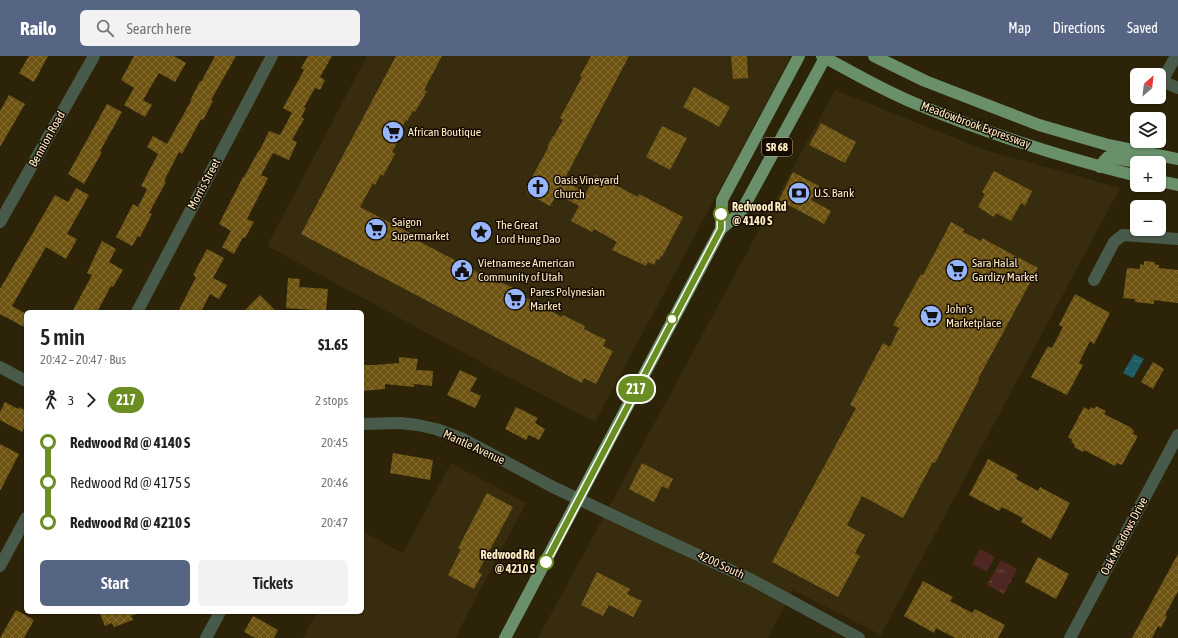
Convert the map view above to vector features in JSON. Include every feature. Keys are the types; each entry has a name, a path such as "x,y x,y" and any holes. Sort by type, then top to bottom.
{"main road":[{"name":"SR 68","path":"721,229 722,200 798,56"},
{"name":"Meadowbrook Expressway","path":"874,56 925,81 1039,125 1108,144 1178,160"},
{"name":"SR 68","path":"505,638 721,229 741,212 824,57"},
{"name":"Meadowbrook Expressway","path":"824,57 873,84 914,103 1027,145 1130,174"},
{"path":"1100,167 1108,157 1130,161"},
{"path":"1166,163 1178,160"},
{"path":"1166,182 1178,185"}],"street":[{"name":"Bennion Road","path":"0,222 94,56"},
{"name":"Morris Street","path":"138,310 272,56"},
{"path":"1176,56 1162,81 1178,88"},
{"path":"1094,280 1114,242 1123,234 1178,239"},
{"path":"0,367 24,380"},
{"name":"Mantle Avenue","path":"364,424 400,423 436,429 462,439 579,499"},
{"name":"Oak Meadows Drive","path":"1070,638 1178,435"},
{"name":"4200 South","path":"579,499 654,536 746,577 859,638"},
{"path":"0,566 24,522"},
{"path":"206,638 218,614"}],"shaded area":[{"path":"367,56 786,56 790,58 595,422 499,372 267,246"},
{"path":"835,90 982,149 1120,188 881,635 793,590 768,638 538,638"},
{"path":"451,463 526,503 455,638 303,638 316,614 364,614 364,532 403,553"}],"green space":[{"path":"980,549 995,557 987,572 972,564"},
{"path":"1001,560 1017,569 1004,594 987,585"}],"water":[{"path":"1134,354 1144,359 1133,378 1123,373"}],"building":[{"path":"29,56 48,56 34,82 19,73"},
{"path":"134,56 174,56 186,63 175,82 159,73 143,100 152,105 145,117 124,105 134,88 121,80"},
{"path":"215,56 236,56 211,100 213,101 203,120 201,119 182,154 179,152 164,181 166,182 149,213 152,214 140,237 138,236 132,246 116,237 133,204 138,207 147,189 141,186 158,154 147,147 153,136 167,144"},
{"path":"308,56 332,56 320,77 325,80 320,90 315,88 304,107 306,108 301,117 304,119 292,140 297,142 289,160 273,153 261,175 268,178 247,219 254,222 245,238 243,237 234,254 222,247 231,231 219,224 269,131 280,135 292,113 283,108 304,70 301,68"},
{"path":"396,56 442,56 424,90 427,91 415,112 413,111 407,121 406,120 394,141 397,143 392,152 395,154 383,176 381,174 375,185 373,183 360,207 410,233 409,236 500,284 501,282 523,293 521,295 562,317 563,315 585,326 584,329 606,340 603,346 613,351 596,384 584,378 582,383 301,234"},
{"path":"591,56 629,56 564,180 586,193 596,175 638,197 639,194 683,217 662,257 661,256 659,260 657,259 654,265 648,262 646,266 612,250 617,242 594,229 592,232 571,221 579,206 557,194 550,206 528,194 526,188 548,148 548,145 563,120 560,118 582,77 580,76"},
{"path":"731,56 747,56 748,78 733,79"},
{"path":"694,87 730,107 719,127 683,107"},
{"path":"9,95 25,104 0,147 0,111"},
{"path":"107,104 122,112 100,151 102,152 84,184 68,174"},
{"path":"821,123 856,142 845,163 809,145"},
{"path":"662,126 687,138 670,170 646,157"},
{"path":"994,171 1032,191 1025,206 1021,203 1011,221 996,213 994,217 978,207 985,194 982,192"},
{"name":"U.S. Bank","path":"793,172 819,186 811,200 831,211 824,224 779,200"},
{"path":"76,188 89,195 67,234 77,239 66,259 46,247 12,306 24,313 24,327 0,314 0,289 55,195 68,202"},
{"path":"951,222 964,229 963,232 981,241 982,238 1038,268 978,379 979,380 935,463 933,462 903,518 862,496 847,525 865,535 855,553 860,556 838,597 772,562 856,408 850,405 883,343 890,347 899,328 893,325 921,274 923,275"},
{"path":"102,241 116,249 109,262 123,270 113,287 111,286 98,310 73,310 92,275 87,273"},
{"path":"207,249 224,258 213,278 227,285 219,299 210,294 202,310 179,310 196,277 193,275"},
{"path":"1144,261 1155,262 1154,264 1159,265 1159,268 1178,270 1178,303 1154,300 1154,304 1135,302 1135,299 1123,298 1127,268 1140,269 1140,264 1144,265"},
{"path":"288,278 300,279 299,287 328,289 326,310 286,308"},
{"path":"1075,294 1110,313 1094,344 1090,341 1079,363 1083,365 1067,395 1031,377 1048,346 1052,348 1063,327 1059,325"},
{"path":"260,295 275,310 245,310"},
{"path":"399,357 418,359 416,370 433,371 432,386 414,384 414,387 385,384 385,389 364,391 364,365 399,363"},
{"path":"1153,362 1164,369 1153,389 1141,382"},
{"path":"460,370 477,378 470,391 481,396 475,408 447,395"},
{"path":"5,402 18,409 19,407 24,410 24,428 22,432 0,420 0,412"},
{"path":"1096,406 1106,411 1104,414 1130,427 1134,431 1133,434 1138,436 1122,465 1117,463 1115,466 1084,450 1083,452 1074,447 1075,445 1071,442 1073,440 1068,437 1084,407 1089,410 1091,407 1095,409"},
{"path":"516,407 538,418 535,423 545,429 539,440 529,435 526,440 505,429"},
{"path":"0,444 19,454 0,491"},
{"path":"393,453 433,460 430,480 390,473"},
{"path":"988,459 1018,475 1016,479 1038,491 1040,487 1070,503 1051,539 1021,522 1023,518 1002,507 999,511 969,495"},
{"path":"642,463 673,479 668,489 662,486 654,502 629,489"},
{"path":"487,493 513,507 478,572 482,574 474,589 448,575 461,549 458,548"},
{"path":"1178,554 1178,591 1165,615 1167,616 1161,628 1158,626 1152,638 1132,638"},
{"path":"1038,557 1069,574 1056,599 1025,582"},
{"path":"597,572 630,589 627,594 642,601 633,617 609,605 603,616 581,605"},
{"path":"923,581 953,597 950,601 972,613 975,609 1005,625 998,638 955,638 936,628 934,633 904,616"},
{"path":"16,610 34,620 24,638 0,638"},
{"path":"100,614 136,614 131,616 133,620 114,627 112,623 105,626"},
{"path":"253,616 278,630 274,638 255,638 244,632"}],"bus line":[{"name":"217","path":"546,562 679,306 721,229 721,214"}],"place":[{"name":"African Boutique","path":"393,132"},
{"name":"Oasis Vineyard Church","path":"538,187"},
{"name":"U.S. Bank","path":"799,193"},
{"name":"Redwood Rd @ 4140 S","path":"721,214"},
{"name":"Saigon Supermarket","path":"376,229"},
{"name":"The Great Lord Hung Dao","path":"481,232"},
{"name":"Vietnamese American Community of Utah","path":"462,270"},
{"name":"Sara Halal Gardizy Market","path":"957,270"},
{"name":"Pares Polynesian Market","path":"515,299"},
{"name":"John's Marketplace","path":"931,316"},
{"name":"Redwood Rd @ 4210 S","path":"546,562"}]}
